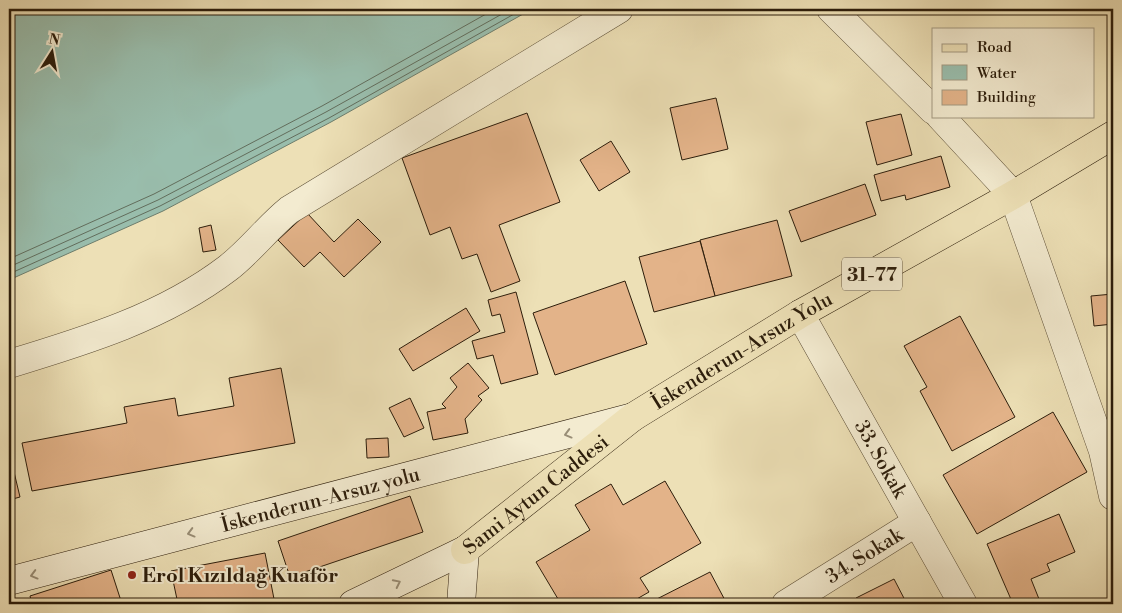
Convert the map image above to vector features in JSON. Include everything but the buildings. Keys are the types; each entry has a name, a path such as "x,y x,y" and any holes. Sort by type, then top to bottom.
{"main road":[{"name":"İskenderun-Arsuz Yolu","path":"632,417 800,314 1013,195 1113,135"},
{"name":"Sami Aytun Caddesi","path":"465,550 632,417"}],"street":[{"path":"9,364 90,339 168,306 228,267 268,227 289,210 619,9"},
{"path":"831,9 932,109"},
{"path":"942,118 1013,195 1108,449 1113,496"},
{"name":"33. Sokak","path":"800,314 963,604"},
{"name":"İskenderun-Arsuz yolu","path":"9,581 632,417"},
{"name":"34. Sokak","path":"786,604 917,522"},
{"path":"461,604 465,550"},
{"name":"Sami Aytun Caddesi","path":"353,604 465,550"}],"water":[{"path":"9,9 532,9 331,122 163,211 9,280"}],"place":[{"name":"Erol Kızıldağ Kuaför","path":"132,575"}]}
